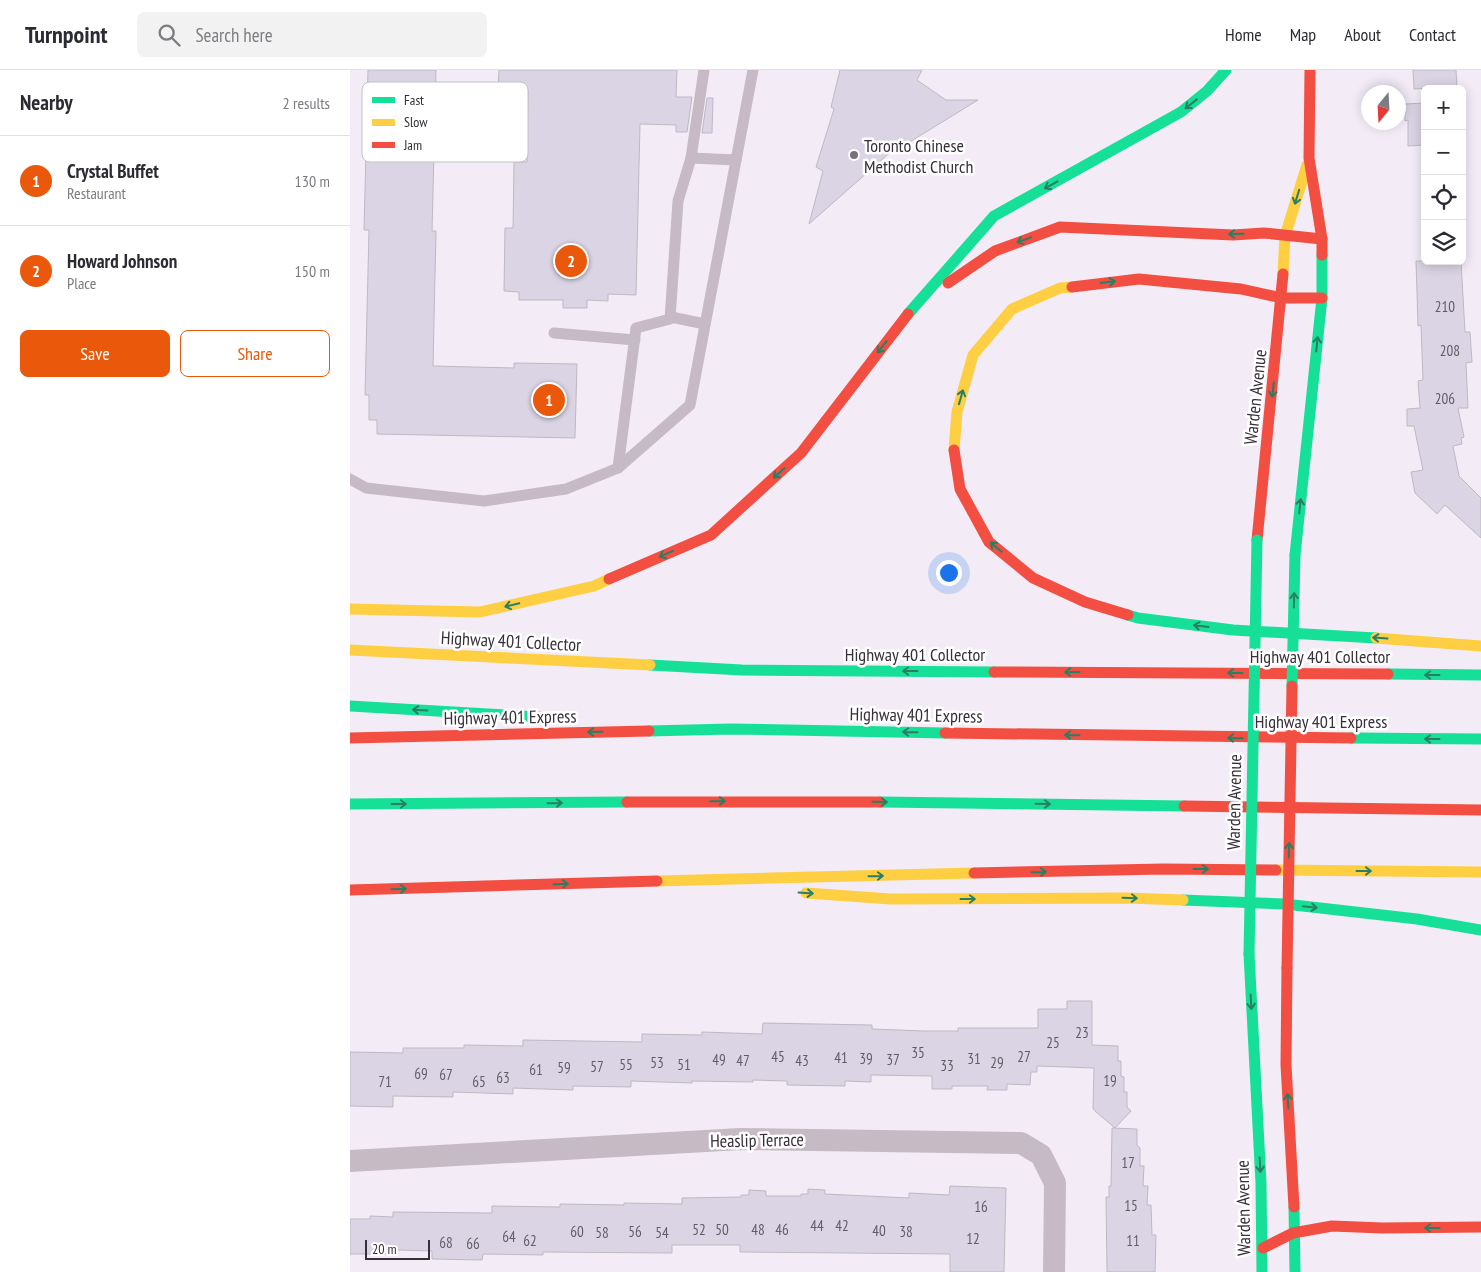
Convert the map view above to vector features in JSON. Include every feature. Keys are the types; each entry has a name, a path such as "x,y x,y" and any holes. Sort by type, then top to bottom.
{"main road":[{"path":"350,609 480,612 594,586 711,534 801,453 912,309 994,216 1181,112 1207,92 1226,70"},
{"name":"Warden Avenue","path":"1295,1272 1293,1182 1286,1065 1295,554 1322,298 1322,239 1309,158 1310,70"},
{"name":"Warden Avenue","path":"1262,1272 1261,1183 1249,954 1257,540 1282,298 1285,236 1309,158"},
{"path":"912,309 995,251 1060,227 1233,234 1264,233 1322,239"},
{"path":"1322,298 1282,298 1241,289 1139,279 1060,288 1012,309 973,355 957,412 953,445 960,489 989,542 1034,578 1084,602 1138,618 1233,630 1324,634 1481,646"},
{"name":"Highway 401 Collector","path":"350,650 742,670 1481,675"},
{"path":"350,706 555,718"},
{"path":"594,721 731,729"},
{"name":"Highway 401 Express","path":"350,738 731,729 1238,738 1481,739"},
{"path":"350,804 802,800 1481,810"},
{"path":"350,890 1163,869 1481,872"},
{"path":"652,881 772,890"},
{"path":"792,892 891,899 1126,898 1285,904 1417,919 1481,930"},
{"path":"1263,1248 1293,1233 1332,1226 1382,1228 1481,1227"}],"street":[{"name":"Heaslip Terrace","path":"350,1161 741,1138 1021,1143 1041,1155 1055,1183 1054,1272"}],"lane":[{"path":"671,317 678,201 691,158 704,70"},
{"path":"350,480 366,488 484,501 566,489 618,468 690,405 753,70"},
{"path":"691,158 736,160"},
{"path":"618,468 636,328 671,317 705,324"},
{"path":"554,333 635,340"}],"building":[{"path":"368,70 436,70 436,82 368,82"},
{"path":"499,70 677,70 676,97 692,97 687,132 676,132 676,125 640,124 636,295 608,294 608,301 587,300 587,308 563,308 563,300 519,300 519,292 504,291 505,228 513,228 514,162 528,162 528,82 498,82"},
{"name":"Toronto Chinese Methodist Church","path":"840,70 922,70 917,80 946,100 978,100 908,143 903,141 809,224 823,171 816,167 834,109 831,107"},
{"path":"1413,70 1456,70 1457,85 1421,85 1421,89 1414,89"},
{"path":"707,98 713,98 712,133 702,133"},
{"path":"1421,103 1421,145 1408,146 1406,104"},
{"path":"366,162 434,162 432,231 436,231 433,366 514,368 514,363 577,364 575,438 377,434 377,420 369,420 369,395 365,395 369,230 364,230"},
{"path":"1416,261 1421,261 1421,265 1461,265 1465,332 1470,332 1472,362 1466,363 1468,408 1458,408 1464,437 1461,438 1462,444 1453,446 1459,476 1481,498 1481,538 1445,505 1437,514 1415,493 1411,472 1423,470 1414,426 1407,426 1407,409 1420,408 1418,381 1423,380 1421,325 1418,326"},
{"path":"1067,1001 1092,1001 1092,1045 1118,1046 1118,1061 1121,1061 1121,1076 1124,1077 1124,1092 1127,1092 1127,1107 1131,1111 1115,1128 1093,1108 1094,1068 1037,1066 1037,1072 1031,1072 1030,1085 1007,1084 1007,1090 987,1090 988,1086 952,1086 952,1089 932,1089 932,1076 871,1075 871,1082 845,1081 845,1086 787,1085 787,1081 753,1080 753,1082 692,1081 692,1083 631,1081 631,1087 573,1086 573,1090 513,1088 513,1094 453,1092 453,1097 393,1096 393,1107 350,1106 350,1052 403,1053 403,1048 464,1048 464,1045 523,1046 523,1040 642,1042 642,1034 702,1035 702,1032 762,1034 763,1023 872,1025 872,1029 925,1031 958,1031 958,1028 1038,1028 1038,1009 1067,1009"},
{"path":"1112,1128 1137,1129 1140,1166 1144,1166 1143,1186 1148,1186 1147,1205 1151,1205 1152,1235 1156,1235 1155,1272 1107,1272 1106,1197 1109,1197 1109,1186 1111,1186"},
{"path":"950,1186 1006,1188 1004,1272 950,1272 950,1254 740,1252 740,1245 672,1245 672,1253 543,1252 543,1255 483,1254 482,1260 432,1259 432,1251 397,1250 397,1254 350,1254 350,1219 370,1219 370,1216 393,1217 393,1212 492,1213 492,1206 560,1207 560,1204 682,1204 682,1198 741,1197 741,1195 749,1195 749,1190 766,1191 766,1196 801,1196 801,1194 808,1194 808,1189 825,1190 825,1194 909,1198 909,1193 949,1195"}],"traffic: fast":[{"path":"908,314 994,216 1181,112 1207,91 1226,70"},
{"path":"1295,555 1322,298 1322,255"},
{"path":"1249,954 1257,540"},
{"path":"1292,686 1295,555"},
{"path":"1128,615 1138,618 1233,630 1376,638"},
{"path":"650,665 742,670 994,672"},
{"path":"1388,674 1481,675"},
{"path":"350,706 540,717"},
{"path":"649,731 731,729 945,733"},
{"path":"1351,738 1481,739"},
{"path":"350,804 627,802"},
{"path":"880,802 1184,806"},
{"path":"1183,900 1285,904 1417,919 1481,930"},
{"path":"1249,954 1261,1183 1262,1272"},
{"path":"1294,1207 1295,1272"}],"traffic: slow":[{"path":"1283,274 1285,236 1307,165"},
{"path":"954,450 957,412 973,355 1012,309 1060,288 1072,287"},
{"path":"350,609 480,612 594,586 609,579"},
{"path":"1376,638 1481,646"},
{"path":"350,650 650,665"},
{"path":"1276,870 1481,872"},
{"path":"657,881 974,873"},
{"path":"806,893 891,899 1126,898 1183,900"}],"traffic: jam":[{"path":"1310,70 1309,158 1322,239 1322,255"},
{"path":"948,283 995,251 1060,227 1233,235 1264,233 1322,239"},
{"path":"1257,540 1283,274"},
{"path":"1072,287 1139,279 1241,289 1282,298 1322,298"},
{"path":"609,579 711,535 801,453 908,314"},
{"path":"954,450 960,489 989,542 1033,578 1085,602 1128,615"},
{"path":"994,672 1388,674"},
{"path":"1287,968 1292,686"},
{"path":"350,738 649,731"},
{"path":"945,733 1351,738"},
{"path":"627,802 880,802"},
{"path":"1184,806 1481,810"},
{"path":"974,873 1163,869 1276,870"},
{"path":"350,890 657,881"},
{"path":"1287,968 1286,1065 1294,1207"},
{"path":"1263,1248 1293,1233 1332,1226 1382,1228 1481,1227"}],"place":[{"name":"Toronto Chinese Methodist Church","path":"854,155"},
{"name":"Howard Johnson","path":"571,261"},
{"name":"Crystal Buffet","path":"549,400"}]}
